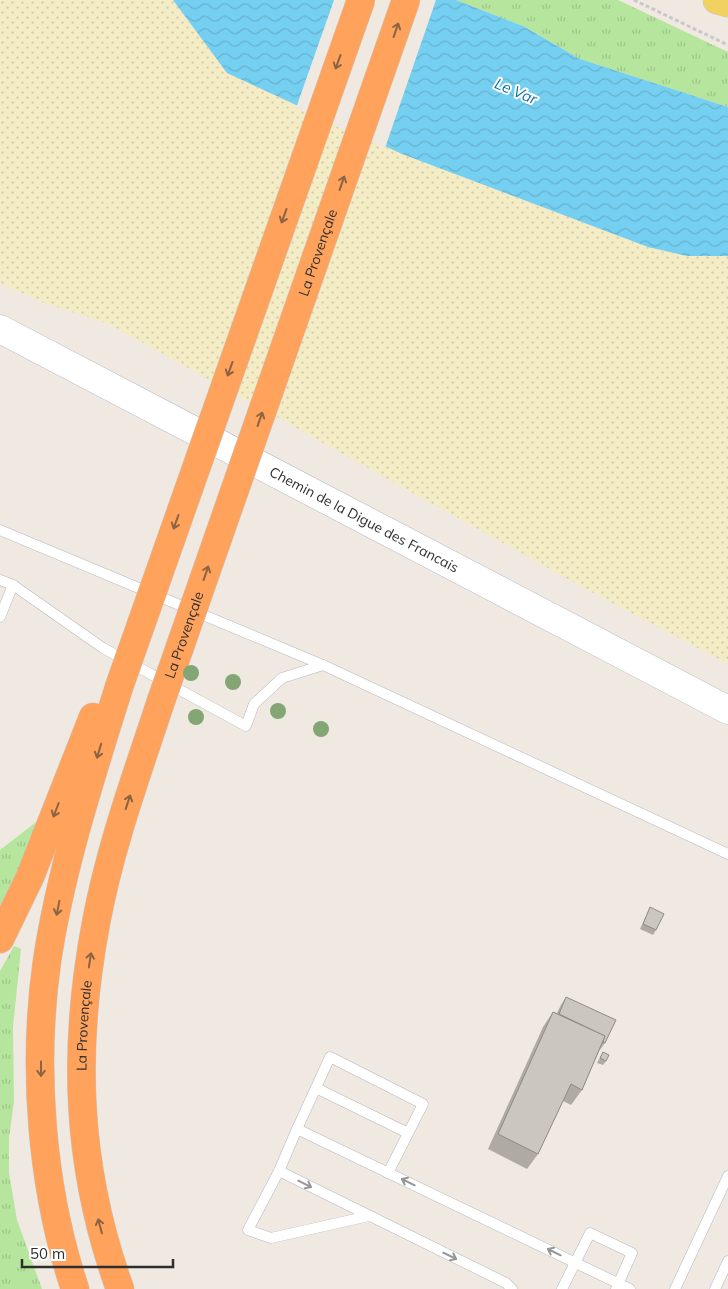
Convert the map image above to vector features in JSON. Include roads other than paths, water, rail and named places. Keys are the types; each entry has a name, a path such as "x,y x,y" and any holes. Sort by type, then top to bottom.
{"highway":[{"path":"0,940 30,877 73,766 113,685 156,577 360,0"},
{"name":"La Provençale","path":"119,1283 100,1226 88,1170 81,1095 84,997 96,922 125,810 161,701 406,0"},
{"path":"75,1289 66,1263 50,1192 43,1132 41,1019 47,961 63,880 113,685"}],"main road":[{"name":"Chemin de la Digue des Francais","path":"0,329 728,710"}],"lane":[{"path":"0,530 323,665 728,854"},
{"path":"0,580 13,585 103,648 246,726 254,704 282,678 323,665"},
{"path":"0,617 13,585"},
{"path":"369,1216 271,1238 248,1230 279,1171 330,1057 423,1104 388,1173"},
{"path":"316,1088 408,1133"},
{"path":"298,1129 575,1262 617,1286 630,1289"},
{"path":"279,1171 506,1283 512,1289"},
{"path":"675,1289 728,1176"},
{"path":"562,1289 590,1233 632,1253 617,1286"},
{"path":"715,1289 728,1262"}],"water":[{"name":"Le Var","path":"173,0 456,0 523,26 580,59 728,107 728,256 687,256 648,247 402,154 227,73"}]}
